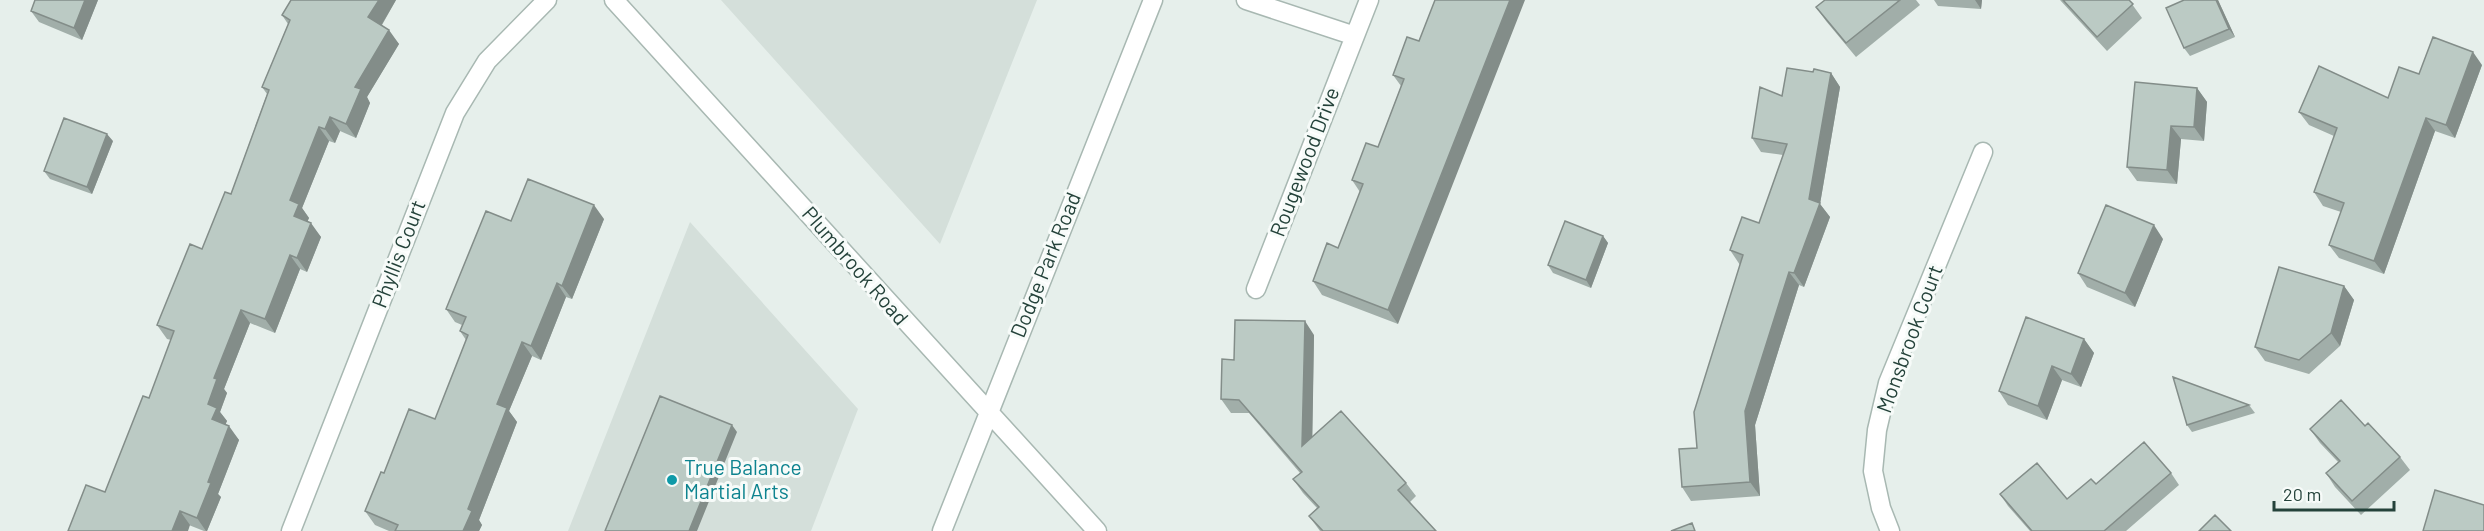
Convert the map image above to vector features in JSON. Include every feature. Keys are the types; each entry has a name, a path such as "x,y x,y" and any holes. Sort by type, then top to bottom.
{"street":[{"name":"Phyllis Court","path":"291,531 455,113 487,61 547,0"},
{"name":"Plumbrook Road","path":"614,0 1097,531"},
{"name":"Dodge Park Road","path":"942,531 1153,0"},
{"path":"1246,0 1355,36"},
{"name":"Rougewood Drive","path":"1256,289 1369,0"},
{"name":"Monsbrook Court","path":"1890,531 1881,508 1873,471 1879,421 1888,383 1983,152"}],"shaded area":[{"path":"721,0 1037,0 940,244"},
{"path":"690,222 858,409 811,531 568,531"}],"building":[{"path":"35,0 85,0 74,28 31,11"},
{"path":"291,0 379,0 368,17 389,30 355,87 361,89 346,124 330,117 325,129 319,127 290,200 299,204 294,216 311,223 297,258 290,255 265,319 241,310 214,378 217,379 208,404 217,408 212,419 229,426 197,518 180,511 172,531 68,531 86,485 105,492 143,396 149,398 174,331 157,325 190,244 202,249 225,192 231,194 269,90 262,87 290,20 282,15"},
{"path":"1435,0 1510,0 1388,310 1313,281 1327,243 1338,248 1363,184 1352,180 1366,143 1378,147 1404,79 1393,75 1407,37 1419,41"},
{"path":"1825,0 1900,0 1846,43 1816,7"},
{"path":"2063,0 2129,0 2133,4 2097,37"},
{"path":"2184,0 2216,0 2229,29 2184,48 2166,8"},
{"path":"2433,37 2473,52 2446,125 2426,118 2374,261 2329,245 2344,203 2314,192 2337,128 2299,112 2319,66 2388,98 2399,67 2419,74"},
{"path":"1787,68 1813,72 1814,69 1831,73 1809,199 1820,203 1794,273 1789,272 1745,411 1750,482 1682,487 1679,449 1697,448 1694,412 1743,255 1730,250 1742,217 1759,223 1787,144 1752,138 1760,87 1782,96"},
{"path":"2135,82 2197,88 2194,127 2171,126 2167,170 2127,167"},
{"path":"64,118 107,134 87,187 44,171"},
{"path":"528,179 594,205 562,286 557,283 531,346 522,342 497,404 507,408 468,509 472,511 463,531 395,531 398,525 365,511 381,472 384,473 409,409 435,419 468,335 460,331 466,317 446,309 486,211 511,221"},
{"path":"2106,205 2154,225 2125,293 2078,273"},
{"path":"1565,221 1603,236 1586,280 1548,265"},
{"path":"2279,267 2344,286 2331,333 2299,360 2255,347"},
{"path":"2026,317 2084,339 2071,374 2052,366 2038,406 1999,391"},
{"path":"1235,320 1305,321 1302,446 1341,411 1406,483 1398,490 1436,531 1323,531 1309,516 1319,507 1293,479 1302,472 1239,400 1221,399 1222,359 1234,360"},
{"path":"2173,377 2249,405 2187,425"},
{"name":"True Balance Martial Arts","path":"660,396 732,425 689,531 605,531"},
{"path":"2341,400 2365,426 2368,423 2400,457 2352,501 2326,473 2340,461 2310,429"},
{"path":"2144,442 2171,473 2104,531 2032,531 2000,494 2037,463 2067,499 2091,479 2096,484"},
{"path":"2435,490 2484,505 2484,531 2423,531"},
{"path":"2215,515 2231,531 2199,531"},
{"path":"1692,523 1695,531 1671,531"}],"place":[{"name":"True Balance Martial Arts","path":"672,480"}]}
